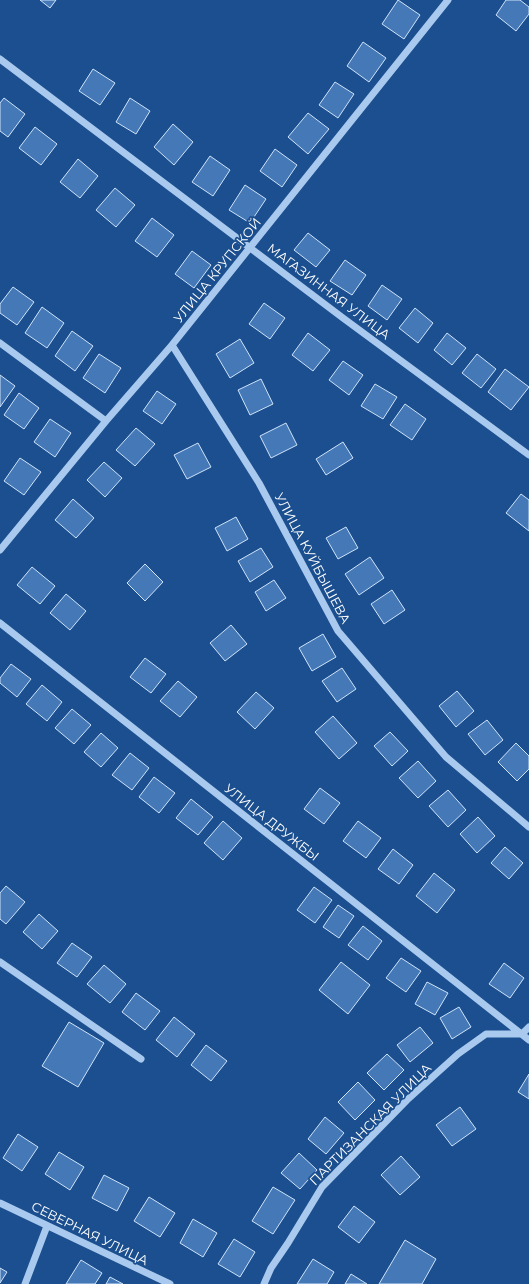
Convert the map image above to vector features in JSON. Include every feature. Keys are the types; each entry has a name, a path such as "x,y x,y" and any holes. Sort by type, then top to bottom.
{"street":[{"name":"УЛИЦА КРУПСКОЙ","path":"0,550 106,421 172,345 448,0"},
{"name":"МАГАЗИННАЯ УЛИЦА","path":"0,59 251,247 343,318 529,455"},
{"path":"0,343 106,421"},
{"name":"УЛИЦА КУЙБЫШЕВА","path":"172,345 259,483 338,631 446,757 529,827"},
{"name":"УЛИЦА ДРУЖБЫ","path":"0,623 529,1040"},
{"path":"0,962 142,1059"},
{"path":"522,1034 529,1027"},
{"name":"ПАРТИЗАНСКАЯ УЛИЦА","path":"264,1284 271,1268 322,1187 408,1100 458,1054 486,1034 522,1034"},
{"name":"СЕВЕРНАЯ УЛИЦА","path":"0,1203 170,1284"},
{"path":"25,1284 47,1226"}],"building":[{"path":"40,0 56,0 50,8"},
{"path":"398,0 420,15 404,39 382,24"},
{"path":"506,0 520,0 529,7 529,14 516,31 496,15"},
{"path":"363,42 386,58 369,82 347,66"},
{"path":"93,69 115,83 100,105 79,91"},
{"path":"335,82 354,94 338,118 319,105"},
{"path":"4,98 25,114 8,137 0,131 0,103"},
{"path":"130,98 150,111 136,134 116,122"},
{"path":"308,113 329,129 308,154 288,137"},
{"path":"173,124 193,142 174,165 154,147"},
{"path":"35,127 57,144 41,165 19,148"},
{"path":"275,149 297,165 282,187 260,171"},
{"path":"210,156 230,170 213,196 192,182"},
{"path":"78,159 98,176 80,198 60,182"},
{"path":"245,185 266,199 250,223 229,210"},
{"path":"115,188 135,205 116,227 96,210"},
{"path":"152,218 174,235 157,257 135,241"},
{"path":"308,233 330,250 316,267 294,250"},
{"path":"192,251 211,265 194,288 175,274"},
{"path":"345,260 366,275 352,295 330,281"},
{"path":"382,285 402,299 387,320 368,306"},
{"path":"13,287 34,302 17,325 0,313 0,304"},
{"path":"264,303 285,318 270,339 249,324"},
{"path":"42,307 64,323 47,348 25,333"},
{"path":"415,308 433,323 418,343 399,328"},
{"path":"72,331 93,346 75,371 55,356"},
{"path":"308,333 330,350 313,371 292,355"},
{"path":"447,333 466,348 452,365 434,350"},
{"path":"240,339 254,363 230,378 216,354"},
{"path":"99,354 121,368 105,393 83,378"},
{"path":"477,354 496,369 481,388 462,373"},
{"path":"343,361 363,375 349,395 329,380"},
{"path":"505,369 529,387 511,410 488,392"},
{"path":"0,375 15,386 0,407"},
{"path":"261,379 273,404 250,415 238,390"},
{"path":"375,384 397,397 383,419 361,406"},
{"path":"157,391 176,404 162,424 143,411"},
{"path":"19,393 39,408 24,429 4,415"},
{"path":"405,404 426,419 412,440 390,425"},
{"path":"50,419 71,433 55,457 34,442"},
{"path":"286,423 297,445 271,458 260,436"},
{"path":"136,428 155,444 135,466 116,450"},
{"path":"343,442 353,458 326,475 316,459"},
{"path":"198,443 211,467 187,479 174,455"},
{"path":"20,458 41,472 24,495 4,481"},
{"path":"104,462 122,478 105,497 87,480"},
{"path":"521,494 529,500 529,531 506,513"},
{"path":"73,499 94,518 76,538 55,520"},
{"path":"236,517 248,539 227,551 215,528"},
{"path":"346,527 358,548 338,559 326,538"},
{"path":"261,548 273,567 250,582 238,561"},
{"path":"370,557 384,578 359,595 345,574"},
{"path":"145,564 163,582 145,601 127,583"},
{"path":"32,567 55,586 40,604 17,585"},
{"path":"274,580 286,598 266,611 255,592"},
{"path":"392,590 405,610 384,624 371,604"},
{"path":"66,594 86,611 70,630 50,613"},
{"path":"231,625 247,644 225,661 210,643"},
{"path":"323,634 336,657 312,671 299,648"},
{"path":"145,658 166,674 151,693 130,677"},
{"path":"11,664 31,679 17,697 0,683 0,678"},
{"path":"342,668 356,689 337,702 322,681"},
{"path":"178,681 197,697 180,717 160,701"},
{"path":"42,685 62,702 47,721 26,704"},
{"path":"457,691 474,711 456,727 439,706"},
{"path":"256,692 274,708 255,729 237,712"},
{"path":"72,709 91,725 74,744 55,728"},
{"path":"333,716 357,743 339,759 315,732"},
{"path":"487,720 503,740 485,755 468,734"},
{"path":"390,732 408,751 392,766 374,746"},
{"path":"101,733 118,748 101,767 84,752"},
{"path":"516,743 529,756 529,769 517,781 498,762"},
{"path":"130,753 149,768 132,790 112,775"},
{"path":"418,761 436,781 418,798 399,778"},
{"path":"154,777 175,793 159,813 139,797"},
{"path":"320,788 340,803 324,824 304,809"},
{"path":"448,790 466,810 448,827 429,806"},
{"path":"191,799 213,817 198,835 176,818"},
{"path":"478,817 495,836 477,853 460,834"},
{"path":"223,821 242,838 223,860 204,843"},
{"path":"358,821 381,838 366,858 343,841"},
{"path":"505,847 523,863 509,879 491,863"},
{"path":"393,849 413,865 399,884 378,869"},
{"path":"434,873 455,890 437,913 416,896"},
{"path":"6,886 25,902 6,924 0,919 0,893"},
{"path":"314,887 332,900 315,923 297,910"},
{"path":"338,905 354,916 339,938 323,927"},
{"path":"39,914 58,931 42,949 23,932"},
{"path":"363,926 382,941 368,960 348,945"},
{"path":"72,943 92,957 77,977 57,963"},
{"path":"401,958 421,971 406,992 386,978"},
{"path":"341,962 370,985 348,1014 319,990"},
{"path":"504,963 524,978 510,998 489,984"},
{"path":"104,965 126,984 110,1003 87,984"},
{"path":"427,982 448,993 435,1015 415,1004"},
{"path":"136,993 160,1011 145,1030 122,1012"},
{"path":"459,1007 471,1027 452,1039 440,1018"},
{"path":"174,1017 195,1034 177,1057 156,1040"},
{"path":"69,1022 104,1043 78,1087 42,1066"},
{"path":"420,1027 433,1043 410,1062 397,1045"},
{"path":"206,1045 227,1061 211,1081 191,1065"},
{"path":"387,1054 404,1070 384,1090 367,1073"},
{"path":"529,1074 529,1099 518,1092"},
{"path":"358,1082 375,1100 355,1120 338,1102"},
{"path":"460,1107 476,1129 452,1146 436,1125"},
{"path":"325,1117 344,1133 326,1154 308,1139"},
{"path":"18,1134 38,1147 22,1171 3,1158"},
{"path":"59,1152 84,1167 70,1190 45,1174"},
{"path":"299,1153 317,1170 300,1189 281,1173"},
{"path":"401,1156 420,1177 400,1195 381,1175"},
{"path":"104,1175 129,1188 117,1211 92,1198"},
{"path":"273,1187 295,1200 273,1234 252,1221"},
{"path":"149,1197 175,1213 160,1237 134,1221"},
{"path":"354,1206 375,1222 359,1243 338,1227"},
{"path":"193,1219 217,1233 203,1257 180,1243"},
{"path":"234,1239 255,1252 240,1277 218,1264"},
{"path":"405,1240 436,1259 422,1284 379,1284"},
{"path":"313,1259 334,1272 327,1284 297,1284"},
{"path":"81,1260 102,1273 95,1284 66,1284"},
{"path":"0,1268 7,1272 0,1283"},
{"path":"351,1274 367,1284 345,1284"},
{"path":"110,1277 123,1284 106,1284"}]}
